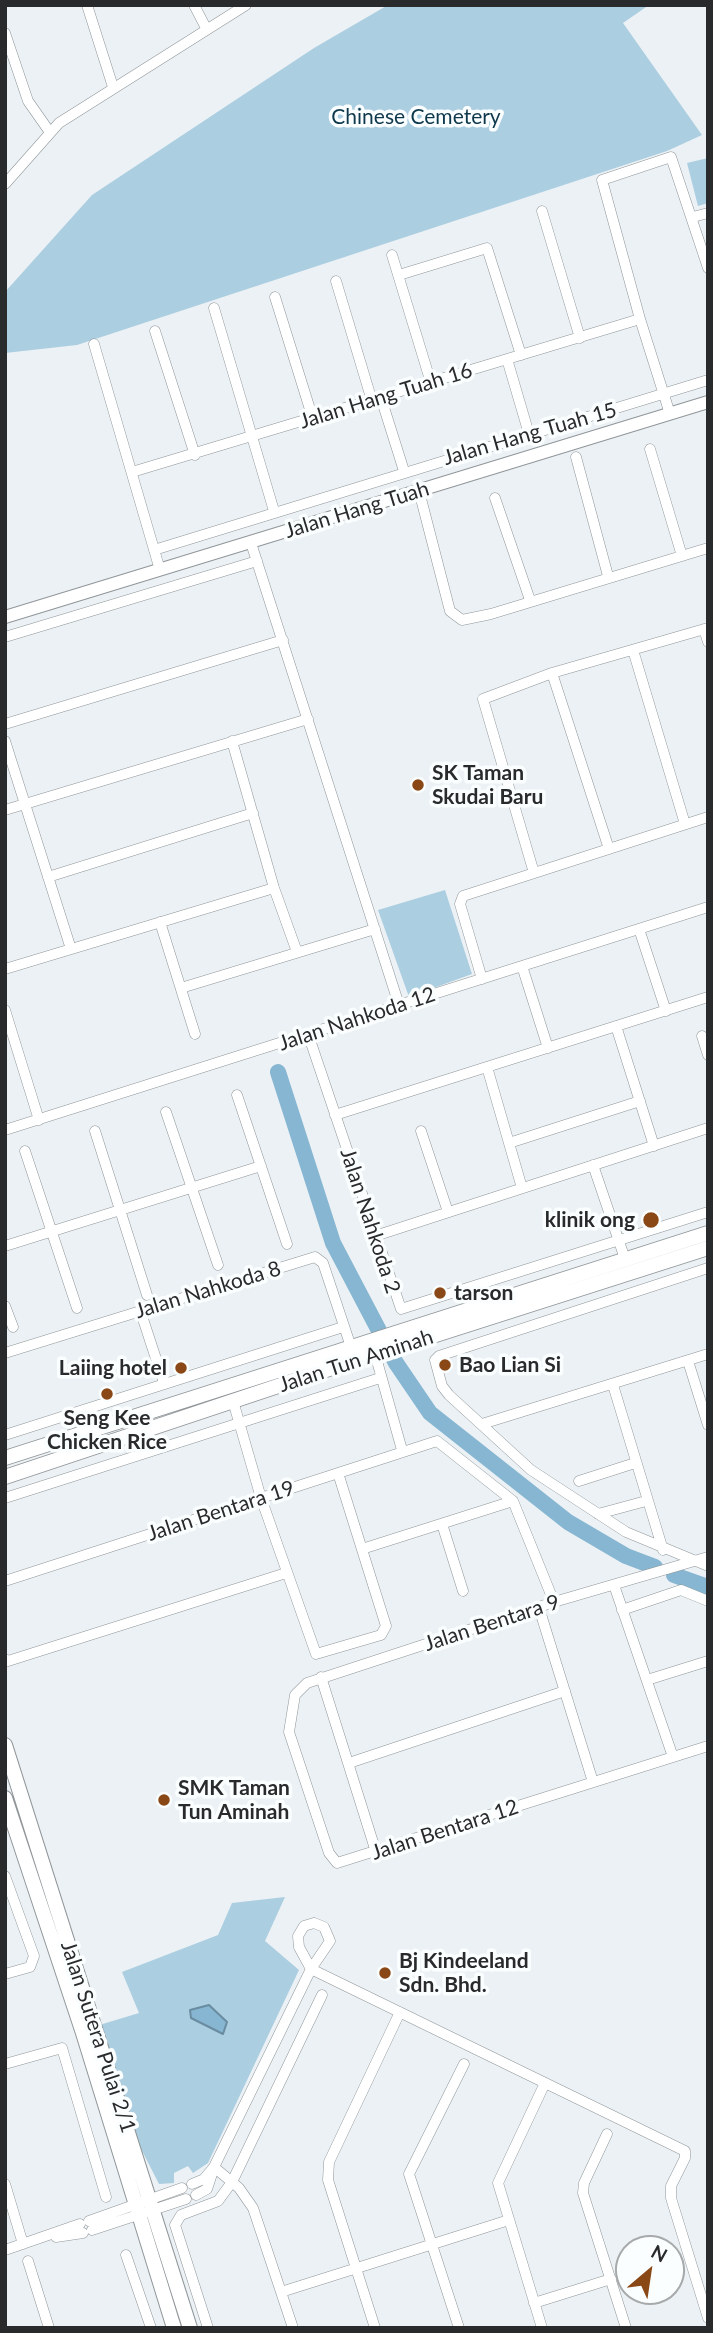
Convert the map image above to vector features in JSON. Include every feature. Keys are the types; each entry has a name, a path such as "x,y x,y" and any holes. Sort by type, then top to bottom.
{"main road":[{"name":"Jalan Tun Aminah","path":"5,1477 233,1401 625,1259 708,1233"},
{"name":"Jalan Tun Aminah","path":"417,1333 708,1248"},
{"name":"Jalan Tun Aminah","path":"5,1458 351,1347 373,1350"},
{"name":"Jalan Sutera Pulai 2/1","path":"5,1745 144,2208 174,2328"},
{"name":"Jalan Sutera Pulai 2/1","path":"5,1798 144,2208 190,2328"}],"street":[{"path":"87,5 113,87"},
{"path":"194,5 206,28"},
{"path":"5,184 49,131 113,87 246,5"},
{"path":"5,33 27,100 49,131"},
{"path":"670,414 640,319 602,180 671,157 708,268"},
{"path":"542,211 580,338"},
{"path":"693,217 708,213"},
{"path":"399,275 487,248 522,355"},
{"path":"392,255 431,383"},
{"path":"336,281 404,471"},
{"path":"275,297 313,418"},
{"path":"214,308 274,511"},
{"name":"Jalan Hang Tuah 16","path":"132,472 640,319"},
{"path":"155,331 195,454"},
{"path":"94,344 160,570"},
{"path":"507,359 529,434"},
{"name":"Jalan Hang Tuah 15","path":"154,550 404,471 708,380"},
{"name":"Jalan Hang Tuah","path":"5,617 708,402"},
{"path":"650,449 682,556"},
{"path":"576,457 608,576"},
{"path":"419,491 450,611 462,620 708,548"},
{"path":"495,498 530,600"},
{"path":"251,542 399,1005"},
{"path":"5,637 257,561"},
{"path":"534,873 483,699 552,673 706,629 708,642"},
{"path":"5,724 283,640"},
{"path":"633,650 685,824"},
{"path":"552,673 609,849"},
{"path":"5,810 308,719"},
{"path":"5,740 71,949"},
{"path":"232,741 274,888 297,952"},
{"path":"48,877 253,813"},
{"path":"482,979 460,904 463,896 708,817"},
{"path":"5,969 274,888"},
{"name":"Jalan Nahkoda 12","path":"5,1130 708,907"},
{"path":"160,922 195,1034"},
{"path":"181,988 375,929"},
{"path":"639,929 666,1011"},
{"path":"522,966 548,1048"},
{"path":"335,1115 708,998"},
{"path":"5,1010 10,1042 39,1120"},
{"path":"616,1026 654,1146"},
{"name":"Jalan Nahkoda 2","path":"308,1034 401,1309 708,1212"},
{"path":"702,1036 708,1055"},
{"path":"487,1067 522,1188"},
{"path":"237,1095 287,1244"},
{"path":"509,1143 640,1101"},
{"path":"166,1112 190,1190 218,1265"},
{"path":"375,1236 708,1128"},
{"path":"95,1131 147,1295"},
{"path":"421,1131 448,1212"},
{"path":"25,1152 77,1308"},
{"path":"593,1165 625,1259"},
{"path":"5,1246 261,1166"},
{"name":"Jalan Nahkoda 8","path":"5,1353 315,1257 323,1264 351,1347"},
{"path":"708,1268 439,1356 435,1360 442,1386 531,1470 625,1532 663,1550 708,1566"},
{"path":"5,1306 13,1327"},
{"path":"140,1310 164,1383"},
{"path":"5,1435 343,1327"},
{"path":"373,1350 401,1450"},
{"path":"482,1424 708,1354"},
{"path":"688,1361 708,1425"},
{"path":"5,1498 380,1378"},
{"path":"613,1385 663,1550"},
{"path":"233,1401 261,1498 316,1654 385,1632 386,1626 338,1473"},
{"name":"Jalan Bentara 19","path":"5,1581 401,1450 438,1441 513,1501"},
{"path":"579,1481 635,1463"},
{"path":"362,1549 513,1501 554,1602"},
{"path":"598,1514 646,1501"},
{"path":"442,1524 463,1591"},
{"name":"Jalan Bentara 9","path":"291,1710 295,1695 307,1684 321,1678 554,1602 708,1558"},
{"path":"5,1659 8,1661 286,1573"},
{"path":"614,1585 673,1757"},
{"path":"622,1610 675,1592 687,1592 708,1601"},
{"path":"539,1608 593,1782"},
{"path":"647,1680 708,1661"},
{"path":"321,1678 376,1852"},
{"path":"349,1763 565,1691"},
{"name":"Jalan Bentara 12","path":"291,1710 289,1732 333,1859 337,1863 708,1746"},
{"path":"5,1974 30,1967 34,1956 6,1880"},
{"path":"5,2250 144,2208 191,2197 207,2189 214,2167 311,1969 680,2148 686,2154 671,2186 671,2198 708,2318"},
{"path":"208,2328 175,2225 181,2215 218,2200 232,2182 322,1995"},
{"path":"375,2328 328,2180 329,2162 400,2012"},
{"path":"5,2064 60,2047 106,2197"},
{"path":"458,2328 409,2174 464,2064"},
{"path":"542,2328 498,2183 545,2083"},
{"path":"607,2134 584,2183 583,2193 626,2328"},
{"path":"144,2208 204,2179 214,2167"},
{"path":"214,2167 248,2197 254,2208 293,2328"},
{"path":"5,2184 23,2244"},
{"path":"281,2292 509,2220"},
{"path":"126,2255 151,2328"},
{"path":"28,2261 49,2328"},
{"path":"534,2303 611,2279"}],"green space":[{"name":"Chinese Cemetery","path":"388,5 649,5 623,23 702,135 667,151 77,345 5,353 5,292 92,195 314,48"},
{"path":"708,158 708,203 698,206 687,163"},
{"path":"445,890 472,974 409,997 378,910"},
{"path":"285,1897 265,1941 299,1970 208,2163 193,2173 188,2166 174,2173 174,2183 159,2184 134,2135 96,2026 139,2013 122,1972 218,1935 232,1903"}],"shaded area":[{"path":"209,2005 227,2022 223,2034 191,2018 190,2010"}],"waterway":[{"path":"278,1072 333,1243 396,1363 430,1413 568,1522 626,1556 655,1567"},
{"path":"674,1575 708,1587"}],"place":[{"name":"SK Taman Skudai Baru","path":"418,785"},
{"name":"klinik ong","path":"651,1220"},
{"name":"tarson","path":"440,1293"},
{"name":"Bao Lian Si","path":"445,1365"},
{"name":"Laiing hotel","path":"181,1368"},
{"name":"Seng Kee Chicken Rice","path":"107,1394"},
{"name":"SMK Taman Tun Aminah","path":"164,1800"},
{"name":"Bj Kindeeland Sdn. Bhd.","path":"385,1973"}]}
